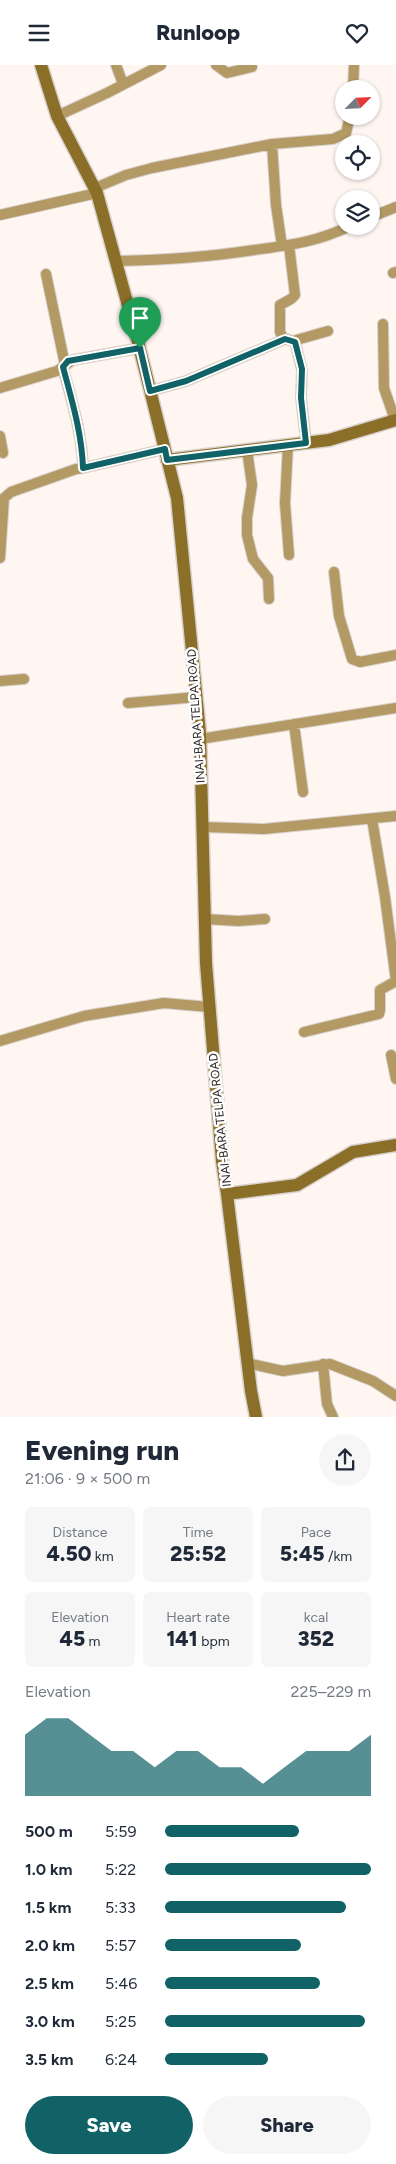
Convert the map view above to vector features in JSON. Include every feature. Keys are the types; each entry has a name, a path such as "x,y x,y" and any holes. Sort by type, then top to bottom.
{"street":[{"name":"INAI-BARA TELPA ROAD","path":"41,65 58,116 96,190 140,348 177,498 200,739 209,1007 222,1161 247,1363 256,1417"},
{"path":"116,65 123,84"},
{"path":"58,116 161,65"},
{"path":"216,65 227,73 252,67"},
{"path":"353,80 354,65"},
{"path":"0,215 96,190 126,175 152,167 272,144 340,137 347,131 348,125"},
{"path":"272,144 276,205 295,295 279,306 280,332 289,340 302,369 301,398 306,443"},
{"path":"380,213 396,207"},
{"path":"117,261 210,257 322,239 335,233"},
{"path":"46,274 64,366 80,432 83,468"},
{"path":"0,558 2,501 6,495 65,472 166,455 247,450 306,443 329,439 395,420 384,388 383,325"},
{"path":"150,391 186,381 289,340 328,331"},
{"path":"0,388 53,373 73,360 140,348"},
{"path":"0,436 3,453"},
{"path":"288,445 285,503 289,555"},
{"path":"247,450 252,485 247,518 247,535 254,559 268,577 269,599"},
{"path":"334,572 339,616 352,659 360,662 396,655"},
{"path":"0,681 24,679"},
{"path":"128,703 197,697"},
{"path":"200,739 396,708"},
{"path":"294,724 303,792"},
{"path":"202,827 264,829 396,817"},
{"path":"304,1032 379,1014 380,990 396,981 372,819"},
{"path":"205,919 238,921 265,919"},
{"path":"0,1041 70,1019 164,1003 209,1007"},
{"path":"391,1055 396,1079"},
{"path":"227,1194 297,1185 353,1152 396,1145"},
{"path":"247,1363 283,1371 323,1364 339,1366 373,1381 396,1396"},
{"path":"323,1364 327,1404 333,1417"}],"route":[{"path":"285,339 295,342 302,369 301,398 306,443 167,460 165,449 83,468 82,461 84,457 80,432 63,367 68,361 140,348 150,391 186,381 285,339"}]}
